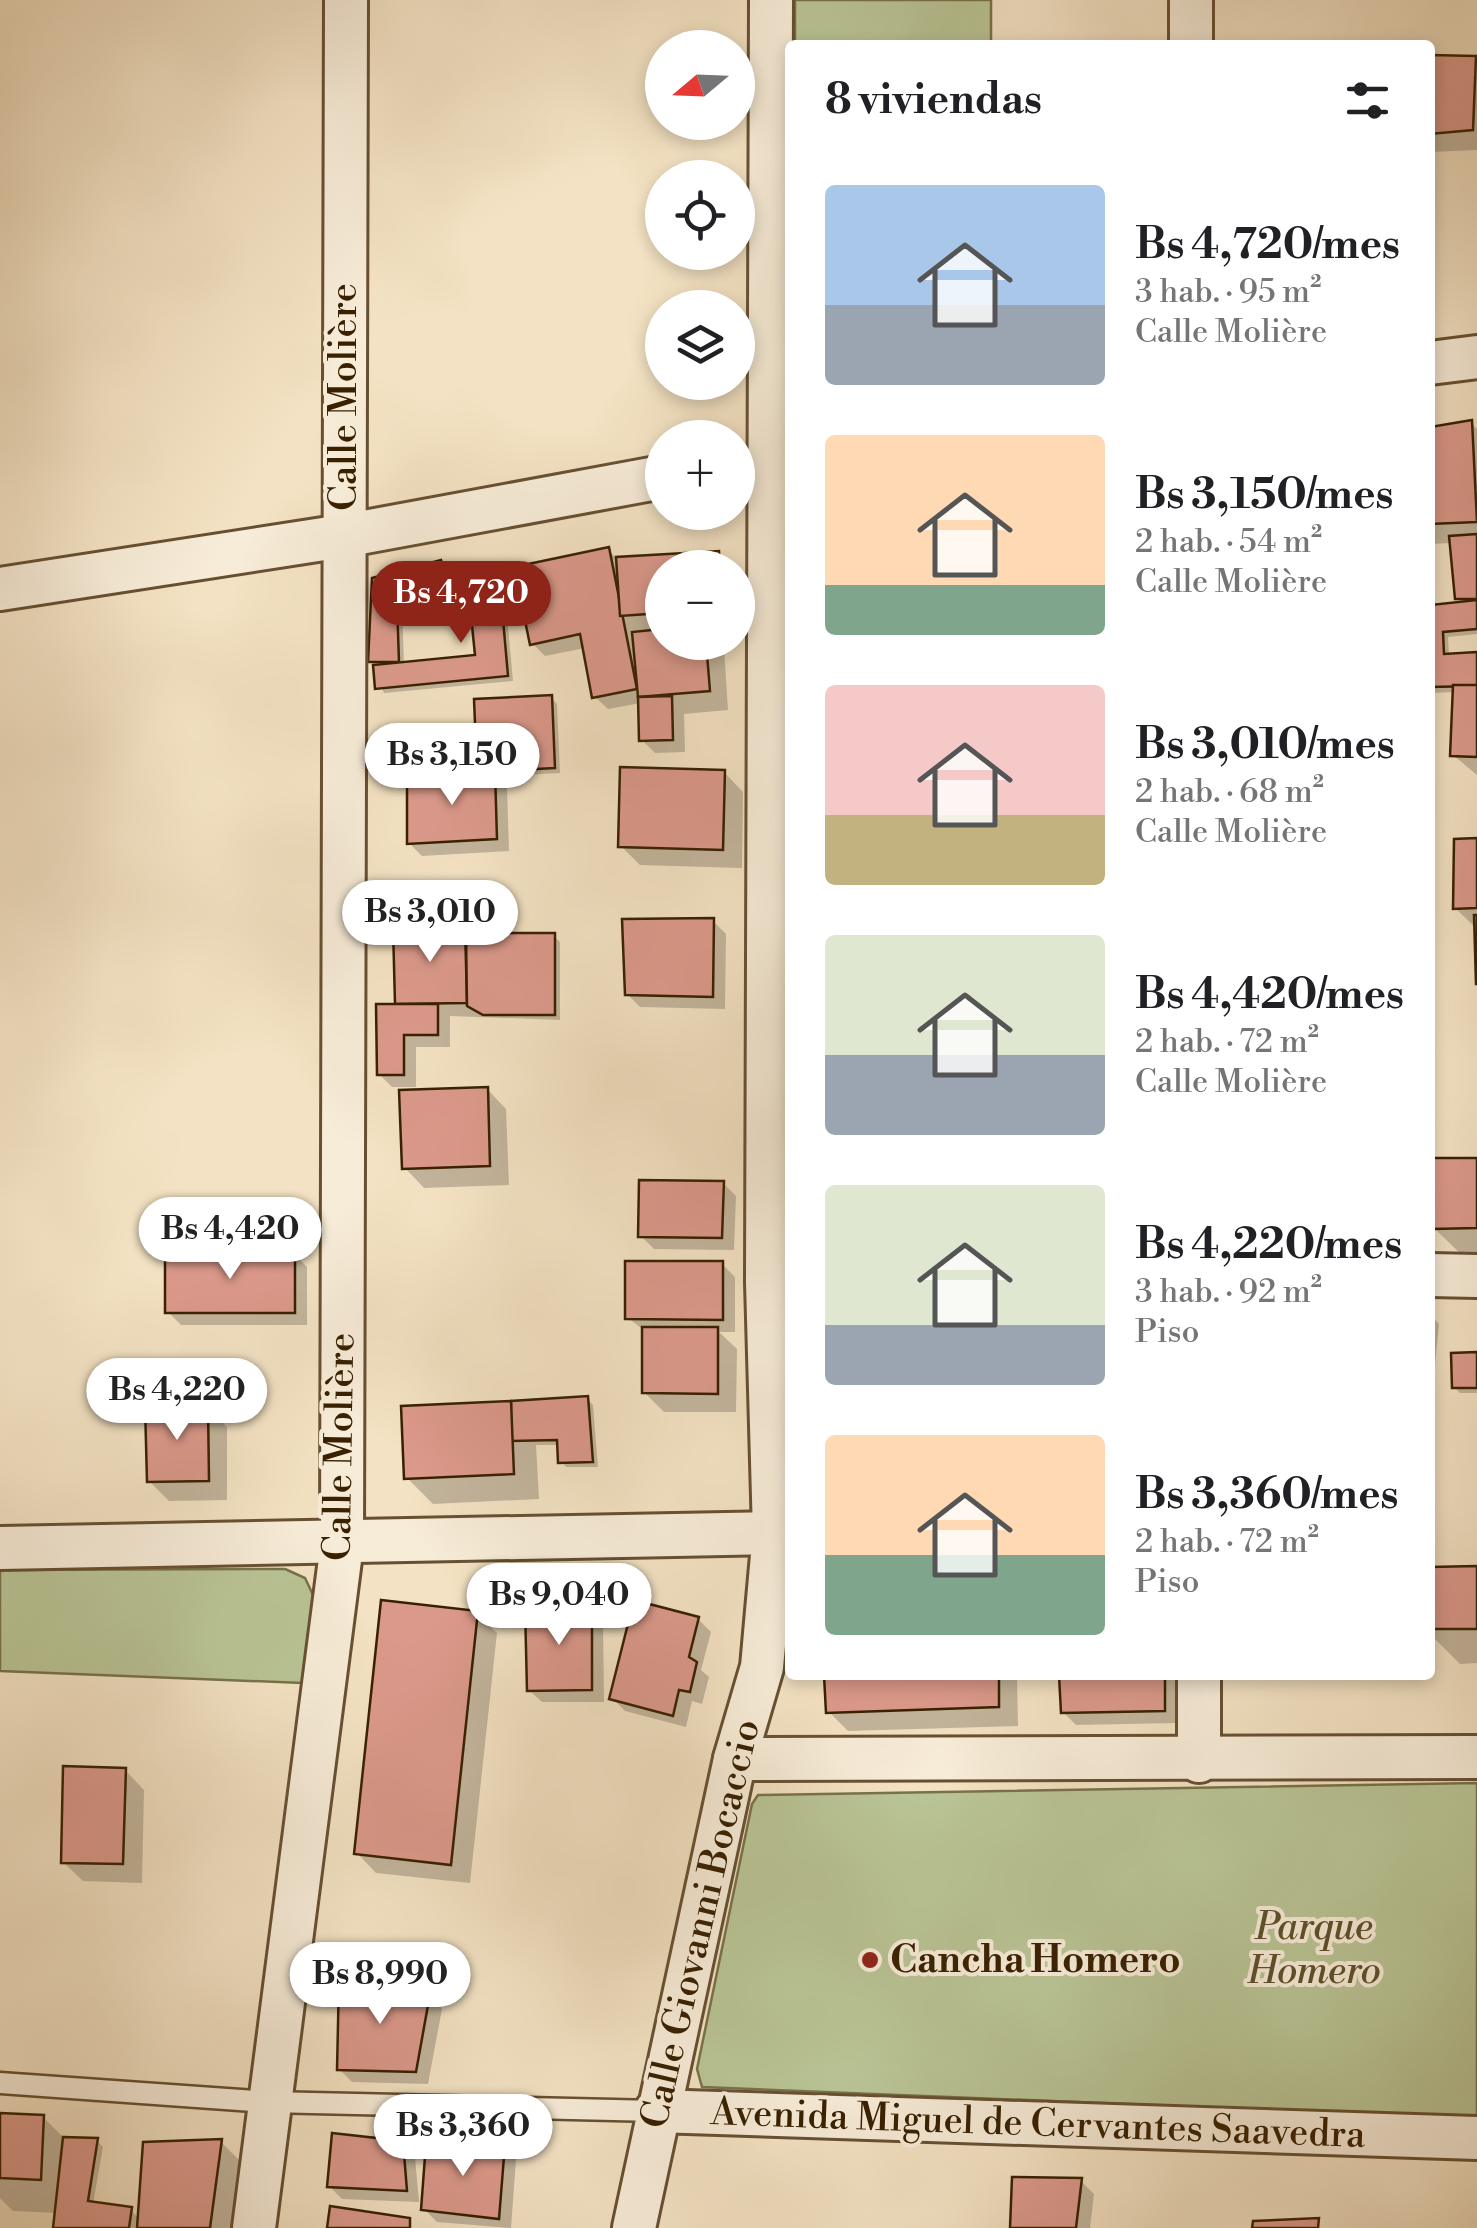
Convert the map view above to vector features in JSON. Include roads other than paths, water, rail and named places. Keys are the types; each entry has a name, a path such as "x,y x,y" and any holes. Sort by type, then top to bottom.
{"street":[{"name":"Calle Molière","path":"254,2228 342,1544 346,0"},
{"name":"Calle Giovanni Bocaccio","path":"634,2228 656,2111 735,1759 762,1667 774,1533 778,1281 767,457 772,0"},
{"path":"1190,0 1191,40"},
{"path":"1435,362 1477,357"},
{"path":"0,588 343,536 645,479"},
{"path":"1435,1276 1477,1276"},
{"path":"0,1548 774,1533"},
{"path":"1199,1680 1199,1762"},
{"path":"735,1759 1199,1762 1477,1757"},
{"name":"Avenida Miguel de Cervantes Saavedra","path":"656,2111 1477,2138"}],"lane":[{"name":"Avenida Miguel de Cervantes Saavedra","path":"0,2083 268,2102 656,2111"}],"place":[{"name":"Cancha Homero","path":"870,1960"}],"park label":[{"name":"Parque Homero","path":"1314,1949"}]}
